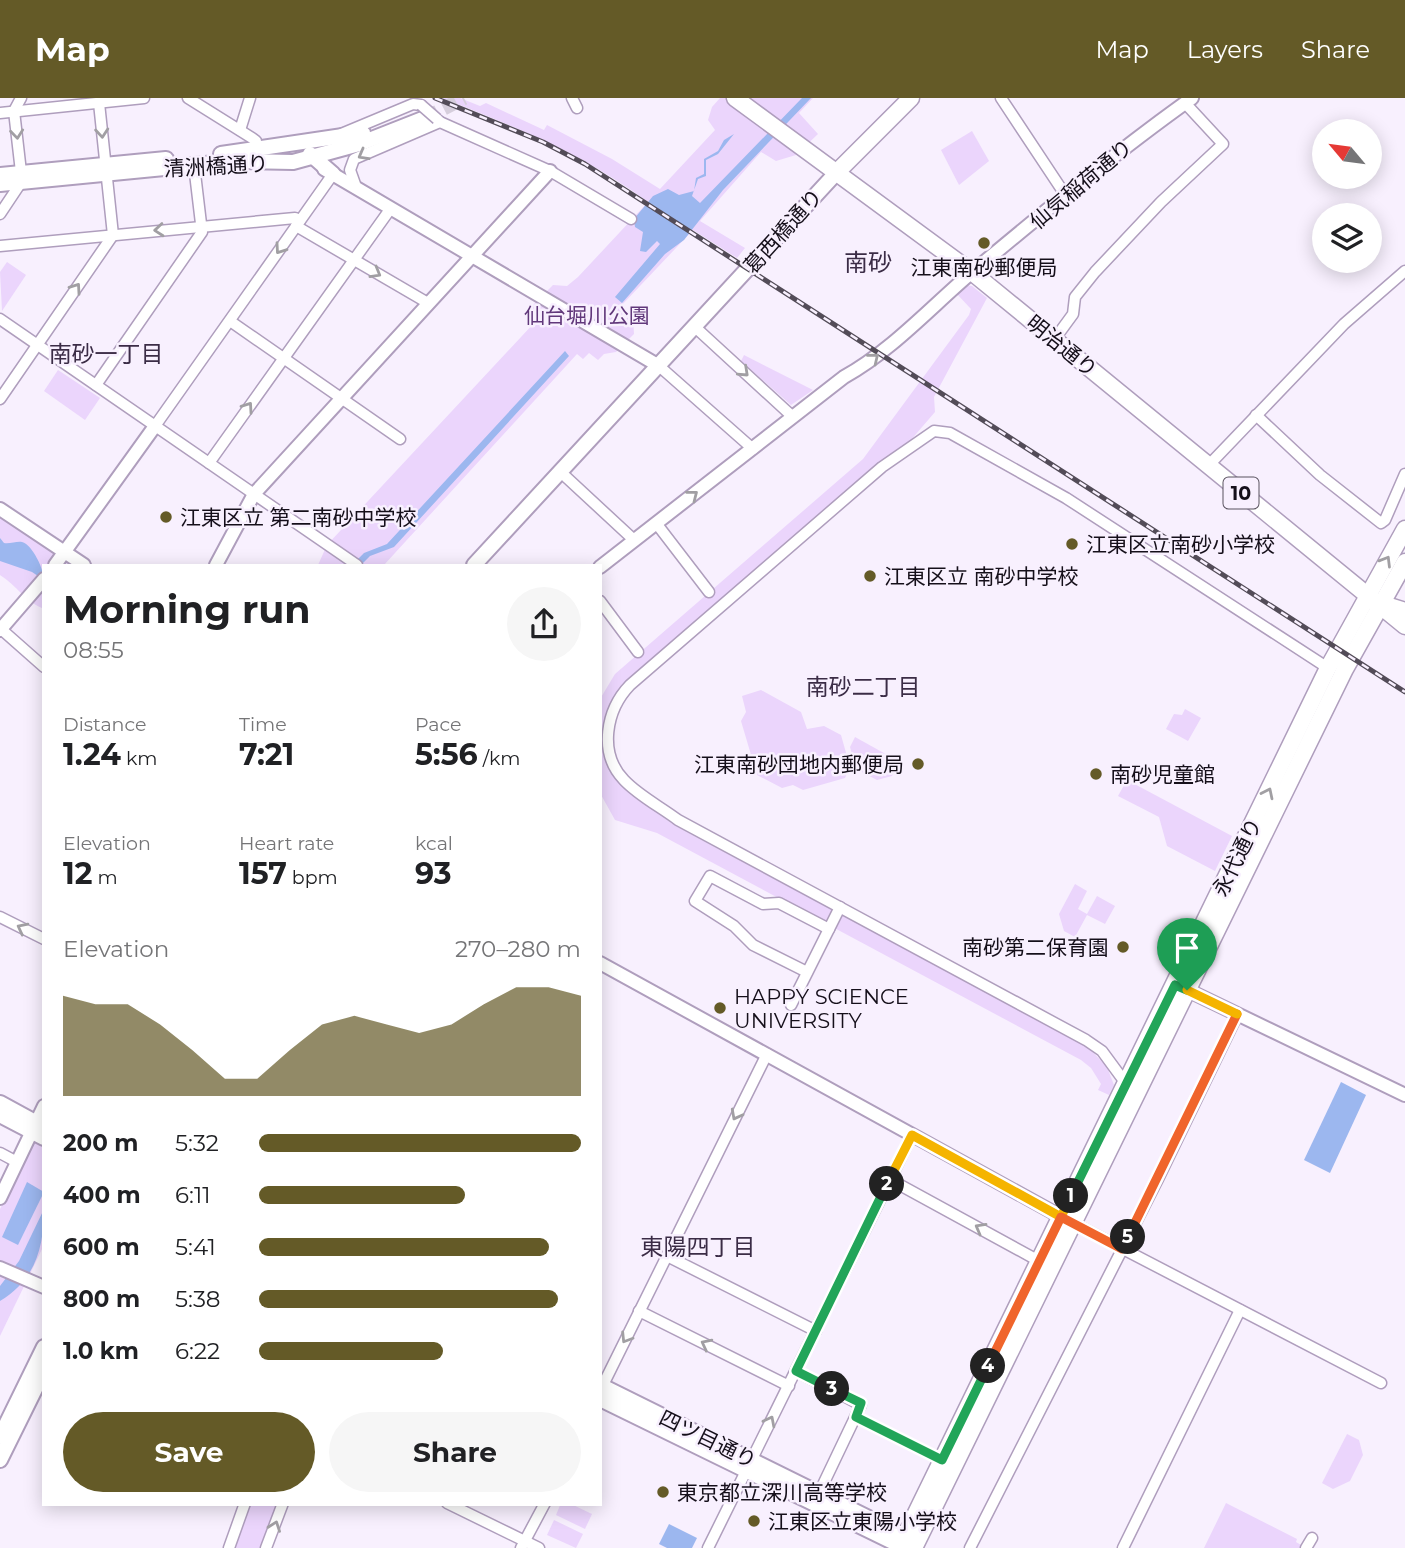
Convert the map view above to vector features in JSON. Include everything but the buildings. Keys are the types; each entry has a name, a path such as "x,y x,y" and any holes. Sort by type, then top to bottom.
{"main road":[{"name":"明治通り","path":"735,98 972,272 1405,626"},
{"name":"葛西橋通り","path":"475,564 645,377 659,366 837,172 911,98"},
{"name":"清洲橋通り","path":"106,169 194,165 255,156 286,145 356,136 429,115"},
{"name":"清洲橋通り","path":"0,175 24,176 255,156 293,162 359,144 429,115"},
{"path":"333,174 339,156 359,144"},
{"path":"286,145 321,155 333,174"},
{"name":"清洲橋通り","path":"0,184 24,176"},
{"name":"葛西橋通り","path":"487,564 650,384 659,366"},
{"name":"永代通り","path":"908,1546 1340,658 1374,598 1405,529"},
{"name":"永代通り","path":"1374,598 1405,562"},
{"name":"明治通り","path":"1374,598 1405,611"},
{"path":"0,1102 39,1130"},
{"path":"0,1115 39,1130"},
{"name":"永代通り","path":"908,1546 942,1460 1040,1261 1067,1220"},
{"path":"0,1437 42,1352"},
{"path":"0,1460 42,1375"},
{"name":"四ツ目通り","path":"602,1391 908,1546"},
{"name":"四ツ目通り","path":"748,1465 819,1493 908,1546"}],"street":[{"path":"0,214 24,176 15,111 21,98"},
{"path":"0,113 144,98"},
{"path":"188,98 256,141 255,156"},
{"path":"240,130 250,98"},
{"path":"1001,98 1066,197"},
{"path":"1054,340 1073,314 1075,298 1095,272 1161,202 1223,144 1189,101"},
{"name":"仙気稲荷通り","path":"602,565 793,417 880,354 972,272 1189,101"},
{"path":"0,399 113,235 100,103"},
{"path":"356,187 350,170 354,159 429,115 550,171 631,219"},
{"path":"321,155 335,139"},
{"path":"293,162 316,166 333,174 659,366 753,449"},
{"path":"96,385 201,234 194,165"},
{"path":"217,564 254,494 550,171"},
{"path":"56,564 333,174"},
{"path":"209,463 391,208"},
{"path":"0,246 295,218 298,223 354,260 428,303"},
{"path":"1208,466 1344,324 1405,271"},
{"path":"0,319 356,564"},
{"path":"230,321 400,439"},
{"path":"695,327 793,417"},
{"path":"1256,415 1320,475 1381,523 1385,520 1405,474"},
{"path":"1131,1092 1111,1061 1095,1045 678,820 625,781 608,746 609,723 615,704 630,685 882,467 934,430 950,433 1066,498 1340,658"},
{"path":"566,477 635,540"},
{"path":"0,509 82,564"},
{"path":"656,523 709,592"},
{"path":"42,581 0,630 42,665"},
{"path":"602,604 638,652"},
{"path":"807,972 754,945 734,926 695,901 709,876 763,904 779,903 829,929"},
{"path":"791,1005 840,907"},
{"path":"0,917 42,938"},
{"path":"602,964 1067,1220 1381,1383"},
{"path":"1181,987 1405,1095"},
{"path":"970,1548 1238,1014"},
{"path":"602,1388 767,1054"},
{"path":"0,1198 17,1162 39,1130"},
{"path":"708,1548 912,1135"},
{"path":"0,1153 17,1162"},
{"path":"889,1179 1040,1261"},
{"path":"667,1256 816,1331"},
{"path":"0,1268 42,1286"},
{"path":"1123,1548 1240,1310"},
{"path":"639,1311 789,1386"},
{"path":"796,1371 862,1405 819,1493"},
{"path":"856,1417 942,1460"},
{"path":"229,1548 244,1506"},
{"path":"266,1548 282,1506"},
{"path":"452,1506 523,1545 539,1548"},
{"path":"523,1545 543,1506"},
{"path":"1306,1548 1312,1538"}],"green space":[{"name":"仙台堀川公園","path":"442,98 460,98 480,106 486,103 544,130 547,125 612,159 660,189 715,130 708,120 712,107 720,98 813,98 799,113 818,134 796,155 776,161 761,152 700,221 745,248 737,258 693,230 621,306 633,318 634,334 616,352 604,354 598,360 589,353 583,359 577,354 385,564 318,564 327,545 534,323 528,310 553,285 567,286 578,277 648,202 599,170 522,131"},
{"path":"972,131 989,161 959,185 941,150"},
{"path":"7,262 26,275 2,311 0,272"},
{"path":"966,285 972,286 987,298 934,397 935,412 910,441 619,692 608,746 635,796 674,825 1089,1048 1107,1067 1114,1085 1109,1095 1098,1090 1101,1084 1091,1068 1081,1060 657,833 615,820 602,797 602,696 615,674 863,459 969,315 971,309 956,293"},
{"path":"744,355 813,390 791,405 741,361"},
{"path":"58,370 100,398 85,420 44,391"},
{"path":"0,509 82,564 42,564 42,608 0,575"},
{"path":"761,690 801,712 807,729 824,726 841,735 850,767 845,778 803,790 793,785 782,788 757,775 741,721 746,712 742,696"},
{"path":"1185,709 1201,718 1188,741 1166,729 1174,714 1182,715"},
{"path":"855,737 900,762 892,776 877,780 856,769 850,747"},
{"path":"1127,780 1232,836 1215,871 1167,846 1159,817 1118,796"},
{"path":"1075,884 1087,891 1078,909 1087,914 1097,896 1115,906 1105,924 1087,915 1075,937 1064,931 1059,914"},
{"path":"42,1123 42,1249 0,1336 0,1209"},
{"path":"1347,1434 1359,1440 1363,1455 1350,1481 1333,1489 1322,1483"},
{"path":"1226,1503 1297,1539 1296,1542 1306,1548 1204,1548"},
{"path":"247,1506 278,1506 263,1548 232,1548"},
{"path":"560,1506 575,1506 592,1514 585,1529 556,1515"},
{"path":"554,1520 583,1534 576,1548 547,1535"}],"water":[{"path":"802,98 811,98 723,190 684,240 665,254 622,303 615,297 660,244 657,241 646,252 640,251 643,232 635,227 634,219 653,196 668,189 679,195 694,191 692,196 700,203"},
{"path":"734,134 718,154 706,160 706,176 698,179 694,190 696,178 704,174 704,159 718,151 724,140"},
{"path":"565,351 569,356 394,547 370,556 362,564 353,564 364,553 387,544"},
{"path":"0,538 4,543 22,542 34,553 42,570 42,579 32,572 0,561"},
{"path":"1341,1082 1366,1095 1330,1173 1304,1160"},
{"path":"27,1182 42,1191 42,1196 18,1245 2,1237"},
{"path":"42,1213 42,1237 35,1262 22,1283 0,1301 0,1286 19,1261"},
{"path":"669,1524 697,1538 692,1548 667,1548 659,1544"}],"tunnel":[{"path":"425,118 464,98"}],"railway":[{"path":"435,98 543,142 585,164 1405,692"}],"place":[{"name":"江東南砂郵便局","path":"984,243"},
{"name":"江東区立 第二南砂中学校","path":"166,517"},
{"name":"江東区立南砂小学校","path":"1072,544"},
{"name":"江東区立 南砂中学校","path":"870,576"},
{"name":"江東南砂団地内郵便局","path":"918,764"},
{"name":"南砂児童館","path":"1096,774"},
{"name":"南砂第二保育園","path":"1123,947"},
{"name":"HAPPY SCIENCE UNIVERSITY","path":"720,1008"},
{"name":"東京都立深川高等学校","path":"663,1492"},
{"name":"江東区立東陽小学校","path":"754,1521"}],"district":[{"name":"南砂","path":"868,262"},
{"name":"南砂一丁目","path":"106,354"},
{"name":"南砂二丁目","path":"863,687"},
{"name":"東陽四丁目","path":"698,1247"}],"route":[{"path":"1187,990 1175,985 1061,1217 912,1135 796,1371 860,1402 862,1405 856,1417 942,1460 1061,1217 1122,1249 1238,1014 1187,990"}]}
